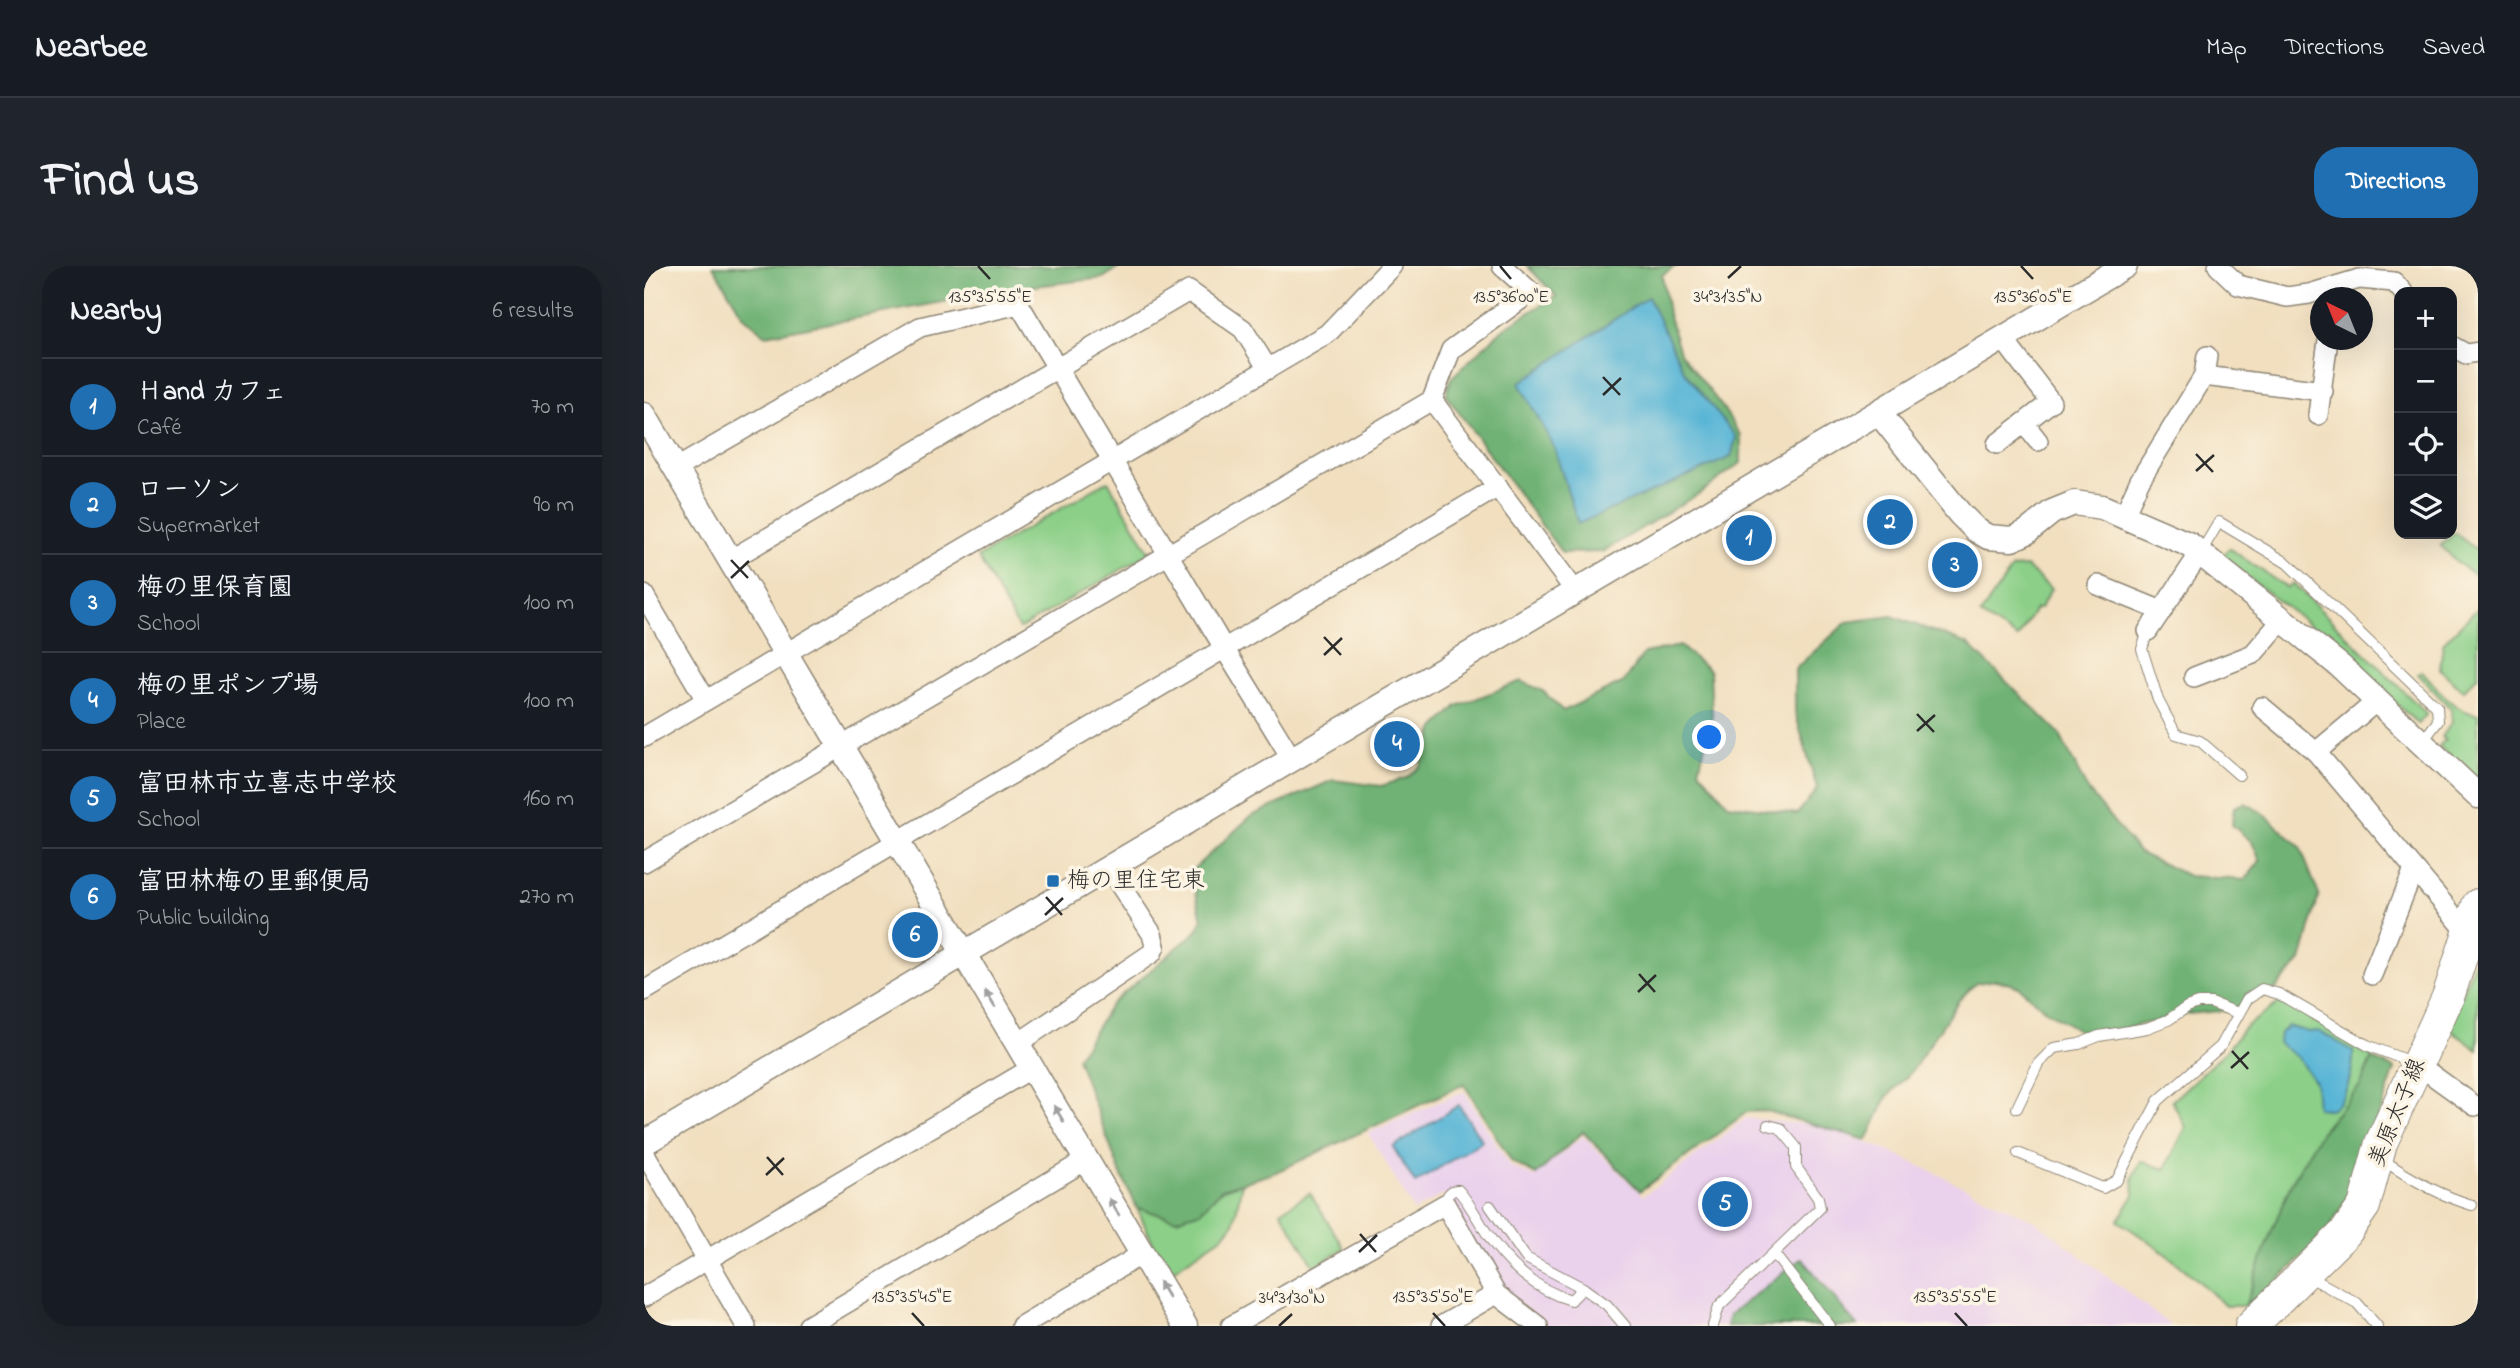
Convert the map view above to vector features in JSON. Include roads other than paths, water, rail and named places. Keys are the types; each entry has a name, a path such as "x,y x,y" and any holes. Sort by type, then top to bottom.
{"main road":[{"name":"美原太子線","path":"2251,1326 2346,1232 2364,1206 2390,1120 2448,997 2474,919"}],"street":[{"path":"644,737 1327,334 1392,266"},
{"path":"644,862 1432,400 1451,350 1531,292 1502,266"},
{"path":"644,1143 2125,266"},
{"path":"2218,266 2238,285 2287,296 2310,294"},
{"path":"2344,287 2359,279 2394,282 2398,287"},
{"path":"730,560 1189,291 1243,329 1268,369"},
{"path":"676,469 920,327 1019,304 1292,759"},
{"path":"1997,444 2051,402 2003,340"},
{"path":"2457,349 2466,354 2478,352"},
{"path":"2318,415 2327,350"},
{"path":"2124,515 2140,480 2204,376 2207,356"},
{"path":"2204,376 2323,391"},
{"path":"1432,400 1576,592"},
{"path":"1879,413 1961,514 1976,530 1988,537 2012,539 2027,532 2052,512 2074,503 2102,507 2190,545 2340,666 2478,796"},
{"path":"645,420 1185,1326"},
{"path":"2024,423 2038,441"},
{"path":"644,991 1498,487"},
{"path":"2148,631 2200,553"},
{"path":"2098,585 2162,611"},
{"path":"644,595 706,700"},
{"path":"2194,677 2253,654 2283,619"},
{"path":"2316,752 2377,701"},
{"path":"2262,707 2316,752 2414,869 2474,919"},
{"path":"1017,1044 1152,953 1155,946 1152,934 1109,868"},
{"path":"2372,975 2414,869"},
{"path":"2417,1064 2475,1106"},
{"path":"644,1297 1032,1068"},
{"path":"644,1153 746,1326"},
{"path":"808,1326 1086,1160"},
{"path":"1231,1326 1445,1204 1496,1294 1538,1326"},
{"path":"1021,1326 1142,1254"},
{"path":"1441,1326 1496,1294"}],"lane":[{"path":"2200,553 2219,522 2287,563 2437,707 2438,721 2421,743"},
{"path":"2148,631 2142,649 2158,700 2176,734 2200,741 2239,775"},
{"path":"2018,1153 2103,1188 2117,1180 2158,1101 2221,1046 2247,999 2262,989 2279,994 2367,1045 2417,1064"},
{"path":"2017,1108 2038,1064 2054,1048 2079,1044 2099,1036 2147,1028 2198,1003 2211,1003 2238,1013"},
{"path":"1713,1326 1719,1306 1820,1208 1818,1198 1796,1167 1796,1147 1780,1128 1768,1125"},
{"path":"2377,1156 2405,1175 2449,1198 2472,1205"},
{"path":"1445,1204 1450,1193 1458,1190 1491,1240 1518,1272 1560,1297 1571,1300 1583,1288"},
{"path":"1490,1206 1526,1258 1583,1288 1607,1305 1625,1326"},
{"path":"1774,1254 1830,1326"},
{"path":"2304,1274 2357,1304 2377,1326"}],"water":[{"path":"1648,297 1684,371 1736,437 1731,457 1578,524 1554,447 1519,383"},
{"path":"2288,1026 2308,1032 2319,1031 2353,1051 2348,1084 2335,1106 2329,1109 2317,1108 2315,1082 2298,1058 2279,1044 2280,1033"},
{"path":"1459,1105 1482,1141 1415,1183 1393,1147"}],"place":[{"name":"ローソン","path":"1890,522"},
{"name":"Ｈand カフェ","path":"1749,538"},
{"name":"梅の里保育園","path":"1955,565"},
{"name":"梅の里ポンプ場","path":"1397,744"},
{"name":"梅の里住宅東","path":"1053,881"},
{"name":"富田林梅の里郵便局","path":"915,935"},
{"name":"富田林市立喜志中学校","path":"1725,1204"}]}
